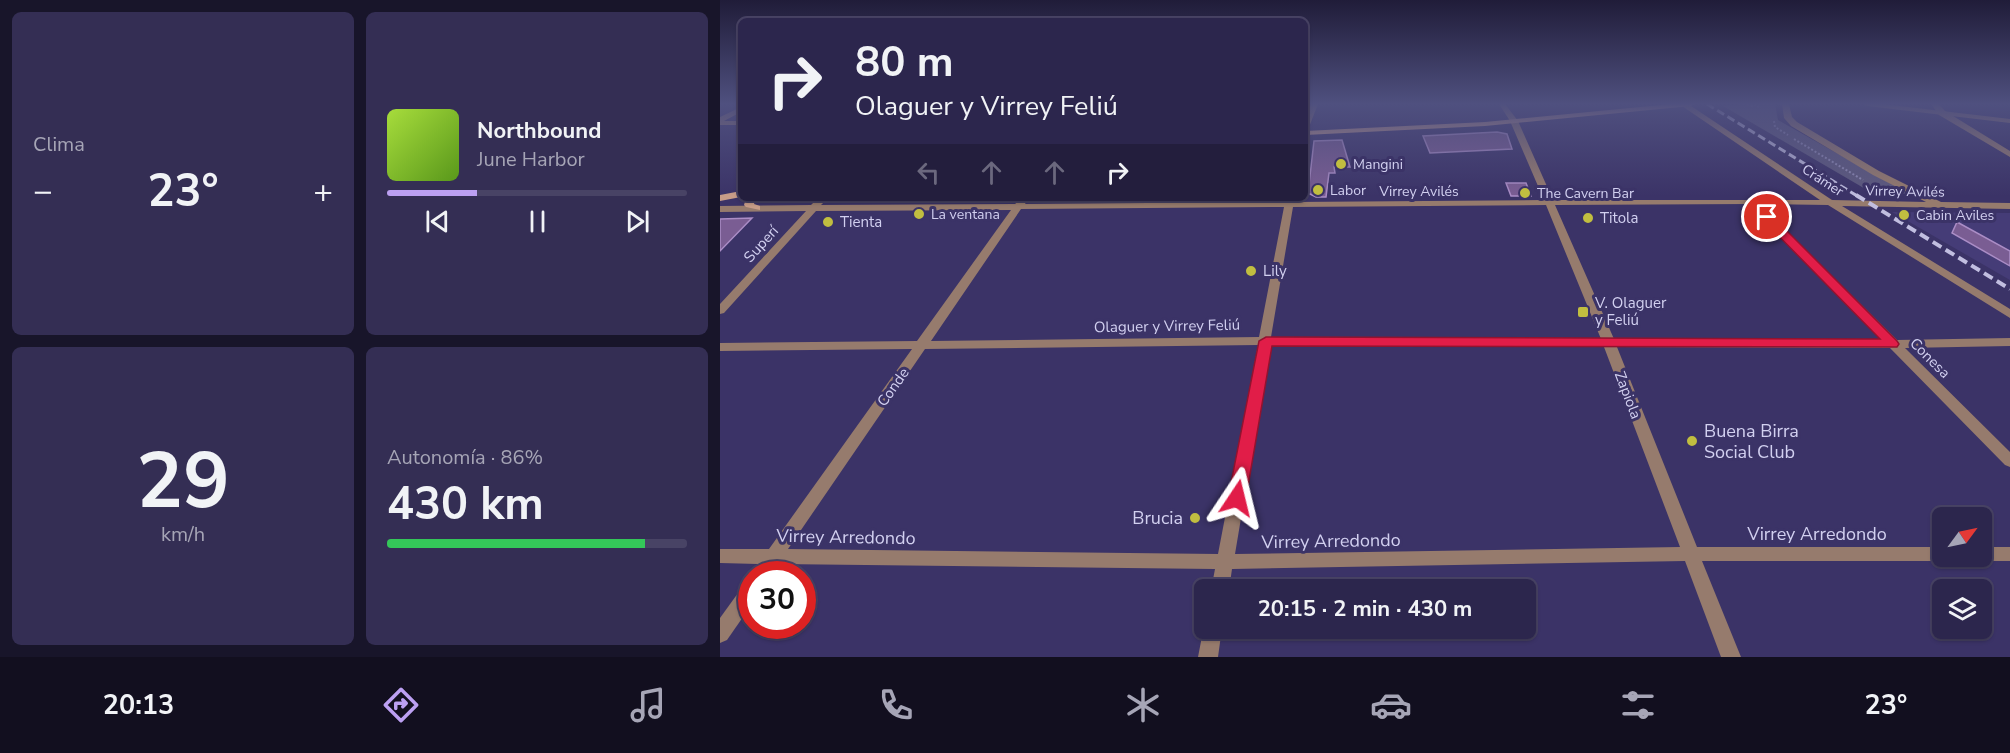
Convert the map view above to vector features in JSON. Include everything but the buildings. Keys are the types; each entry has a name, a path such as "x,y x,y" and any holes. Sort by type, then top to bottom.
{"main road":[{"path":"720,198 738,195"},
{"path":"750,201 749,205 757,208"}],"street":[{"name":"Zapiola","path":"1520,135 1607,341 1731,657"},
{"name":"Crámer","path":"1729,135 1831,203 2010,314"},
{"path":"1812,135 1876,173 1942,206"},
{"path":"1977,135 2010,155"},
{"name":"Superí","path":"720,311 821,201"},
{"name":"Virrey Avilés","path":"720,209 1022,202 1751,201 2010,206"},
{"name":"Conesa","path":"1751,201 2010,461"},
{"name":"Conde","path":"770,561 1022,202"},
{"path":"1222,579 1290,202"},
{"name":"Olaguer y Virrey Feliú","path":"720,347 1266,341 1892,344 2010,342"},
{"name":"Virrey Arredondo","path":"720,556 1226,562 1690,554 1932,554"},
{"path":"1992,554 2010,554"},
{"path":"720,634 738,608"},
{"path":"1208,657 1211,639"}],"shaded area":[{"path":"1772,135 1804,135 1909,194 1874,194"},
{"path":"1892,212 2010,213 2010,280"}],"railway":[{"path":"1757,135 1859,197"},
{"path":"1856,195 2010,289"}],"place":[{"name":"Mangini","path":"1341,164"},
{"name":"Labor","path":"1318,190"},
{"name":"The Cavern Bar","path":"1525,193"},
{"name":"La ventana","path":"919,214"},
{"name":"Cabin Aviles","path":"1904,215"},
{"name":"Titola","path":"1588,218"},
{"name":"Tienta","path":"828,222"},
{"name":"Lily","path":"1251,271"},
{"name":"V. Olaguer y Feliú","path":"1583,312"},
{"name":"Buena Birra Social Club","path":"1692,441"},
{"name":"Brucia","path":"1195,518"}],"route":[{"path":"1237,498 1266,341 1892,344 1767,217"}]}
